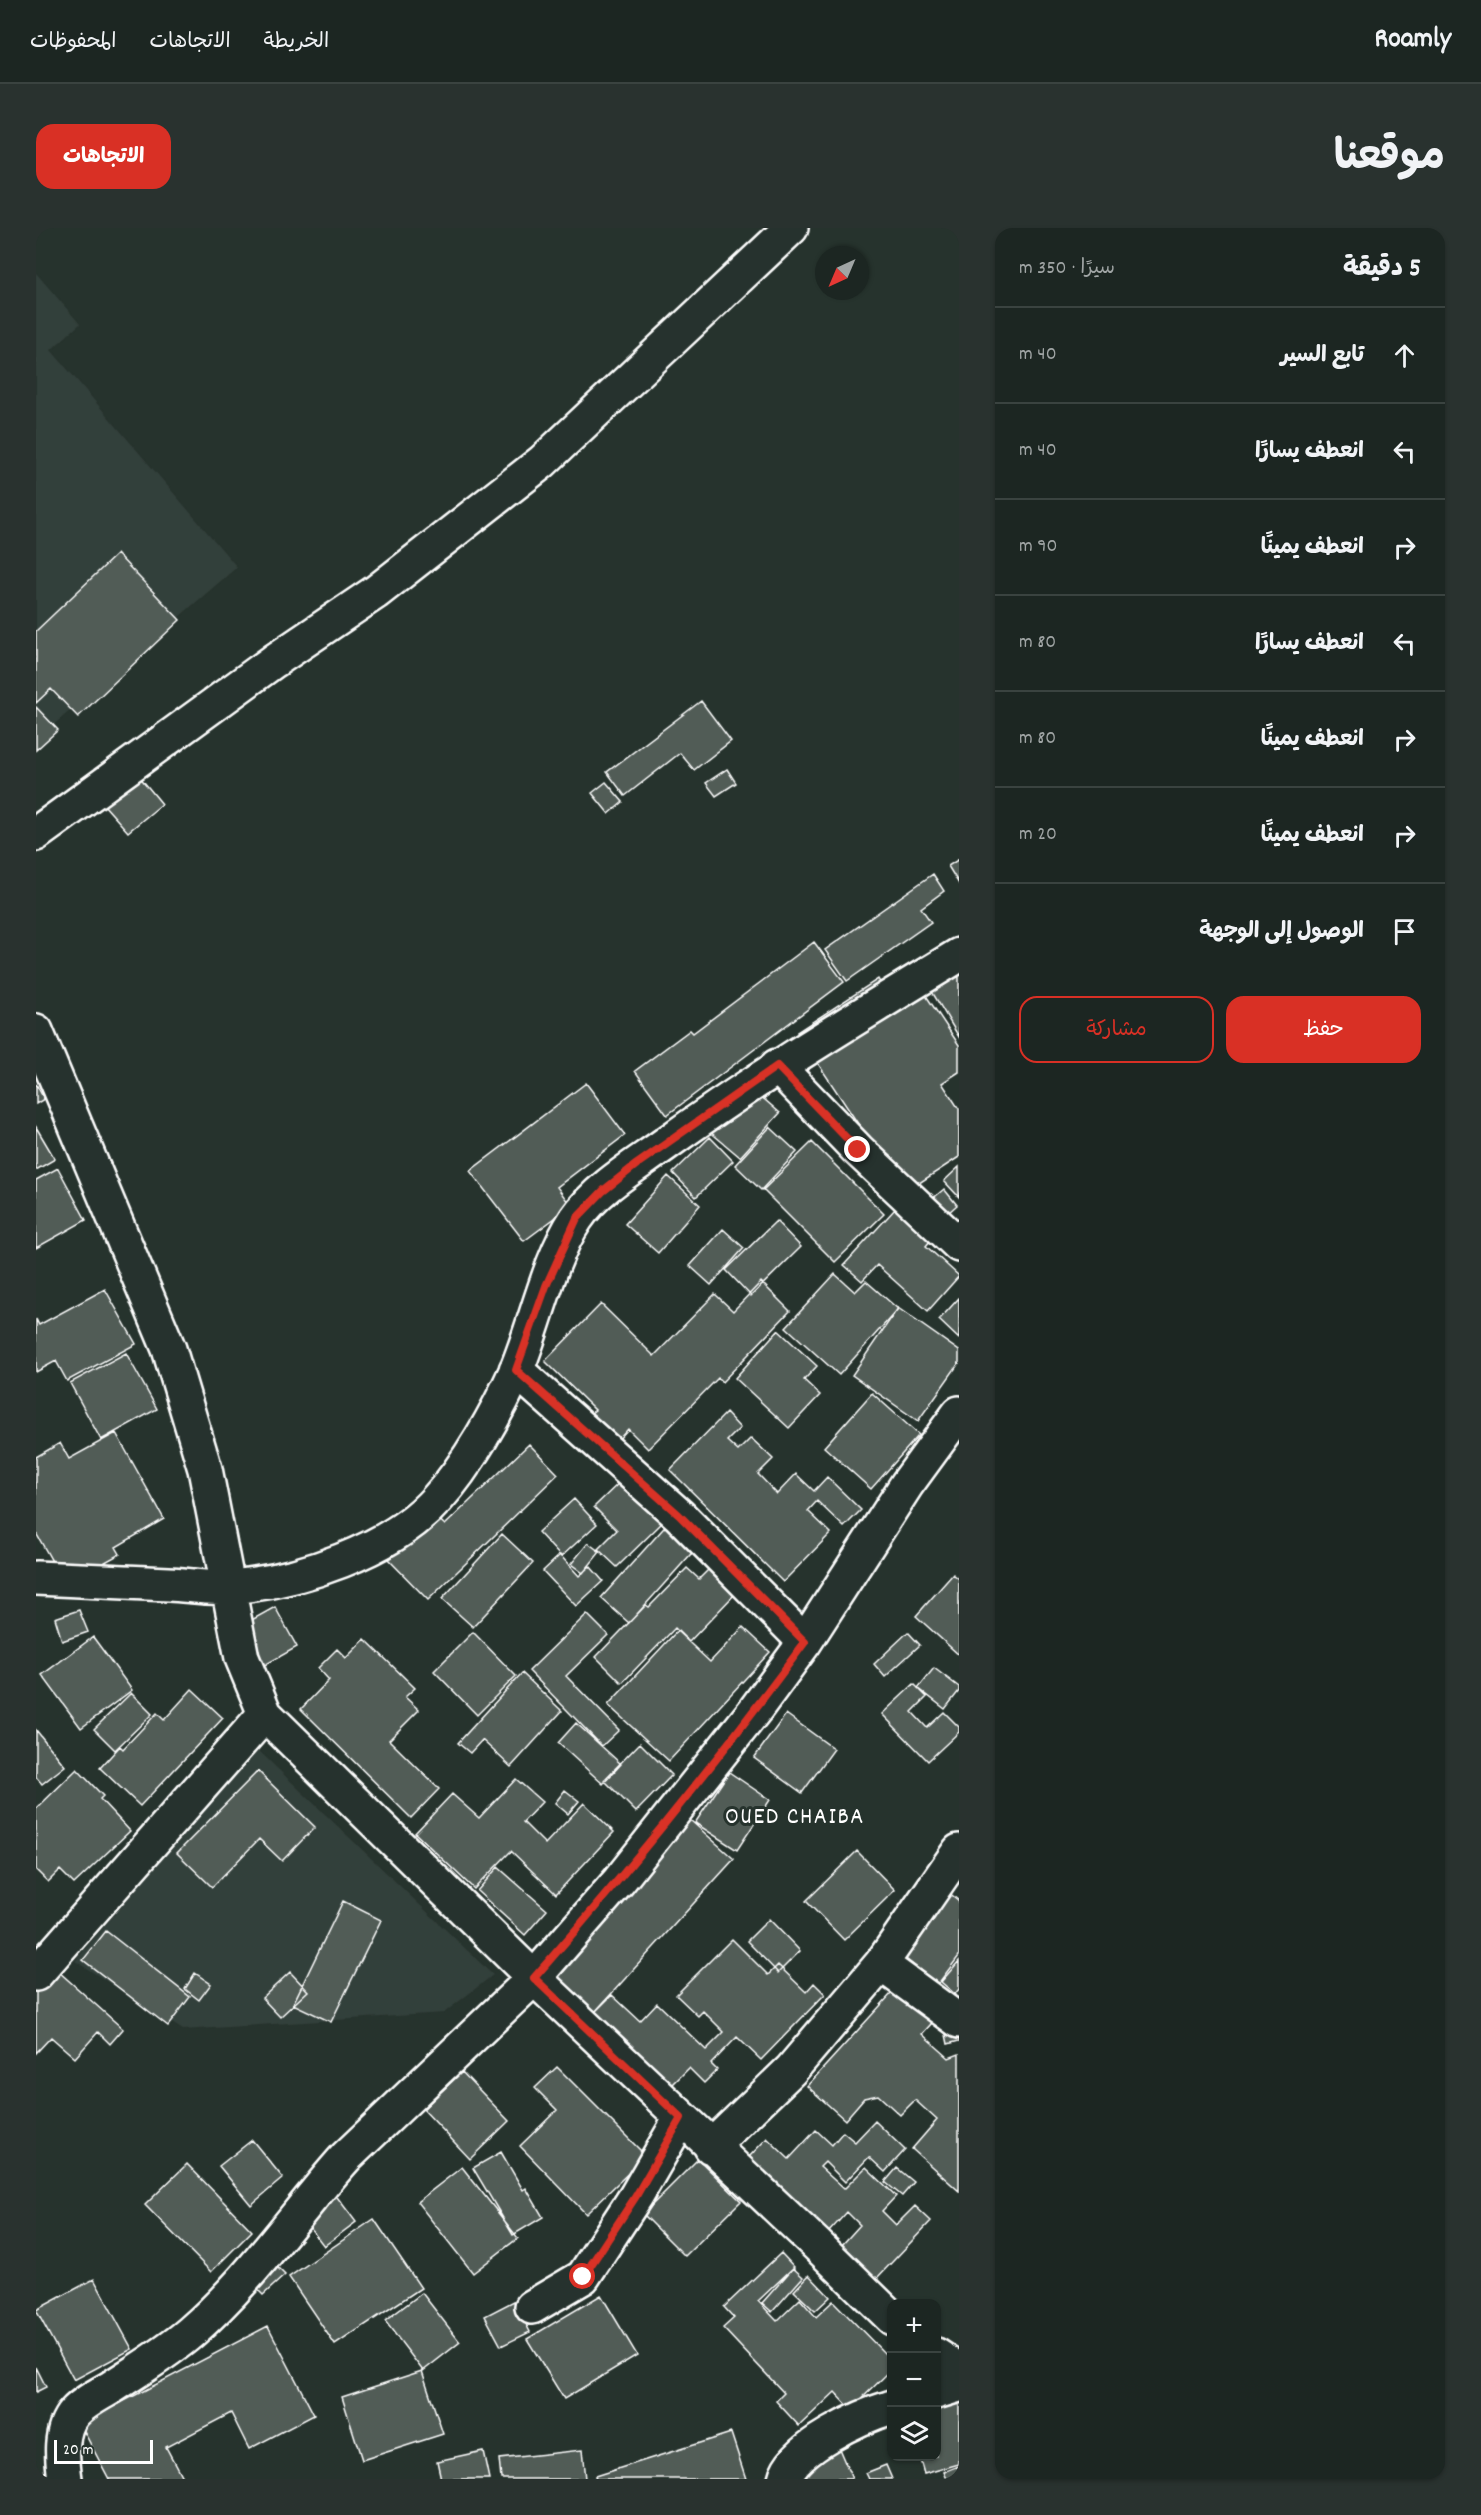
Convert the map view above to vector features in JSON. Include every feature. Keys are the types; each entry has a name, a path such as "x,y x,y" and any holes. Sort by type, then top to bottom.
{"street":[{"path":"36,834 274,662 376,592 542,462 791,228"},
{"path":"36,1578 228,1587 288,1578 371,1548 407,1525 436,1501 462,1468 516,1370 546,1286 577,1218 603,1191 637,1164 777,1066 959,955"},
{"path":"36,1031 169,1349 205,1469 242,1658 266,1714 534,1978 887,2314"},
{"path":"777,1066 858,1150 959,1245"},
{"path":"516,1370 679,1515 805,1642"},
{"path":"65,2479 62,2453 66,2431 74,2413 162,2355 222,2303 251,2272 319,2186 346,2157 534,1978 619,1881 755,1710 805,1642 907,1484 959,1413"},
{"path":"36,1974 266,1714"},
{"path":"711,2147 791,2070 881,1964 959,1851"},
{"path":"881,1964 959,2021"},
{"path":"532,2307 583,2277 636,2196 681,2118"},
{"path":"941,2358 959,2370"},
{"path":"941,2390 959,2385"},
{"path":"784,2479 786,2473 808,2448 835,2431 887,2409"}],"shaded area":[{"path":"36,273 80,324 51,350 237,567 36,740"},
{"path":"256,1748 493,1975 444,2013 183,2030 75,1961"}],"building":[{"path":"117,554 180,620 78,717 51,689 36,703 36,631"},
{"path":"701,701 731,741 694,770 680,753 625,796 607,772"},
{"path":"36,707 58,730 36,750"},
{"path":"727,769 736,783 716,796 706,783"},
{"path":"139,776 162,804 128,832 104,805"},
{"path":"606,782 623,802 609,814 592,793"},
{"path":"959,859 959,884 948,866"},
{"path":"933,874 944,891 921,908 931,922 847,981 825,950"},
{"path":"814,942 844,982 667,1115 635,1071 690,1030 693,1033"},
{"path":"959,953 959,1037 922,975"},
{"path":"913,976 959,1045 959,1072 942,1083 959,1109 959,1157 904,1193 797,1032 878,979 886,993"},
{"path":"586,1083 625,1135 557,1187 571,1206 524,1241 470,1171"},
{"path":"36,1084 44,1099 36,1104"},
{"path":"749,1086 780,1113 740,1157 709,1131"},
{"path":"36,1127 55,1159 36,1170"},
{"path":"770,1127 797,1152 761,1190 735,1165"},
{"path":"710,1137 733,1161 696,1197 673,1173"},
{"path":"812,1142 884,1214 835,1262 763,1190"},
{"path":"959,1167 959,1197 944,1181"},
{"path":"58,1168 86,1220 36,1248 36,1180"},
{"path":"668,1176 700,1205 658,1253 625,1224"},
{"path":"944,1189 957,1205 938,1222 924,1206"},
{"path":"895,1209 930,1241 926,1246 959,1276 928,1311 877,1265 862,1281 844,1265"},
{"path":"776,1221 801,1247 751,1296 726,1270"},
{"path":"723,1229 744,1248 711,1285 690,1266"},
{"path":"835,1274 855,1292 866,1281 898,1309 839,1375 786,1327"},
{"path":"761,1282 790,1311 722,1382 718,1378 648,1449 628,1429 618,1440 591,1413 595,1410 545,1361 601,1304 654,1356 715,1294 733,1311"},
{"path":"105,1289 136,1344 67,1381 56,1361 36,1372 36,1319 39,1325"},
{"path":"959,1298 959,1339 939,1320"},
{"path":"898,1308 959,1351 959,1363 918,1421 852,1375"},
{"path":"778,1330 817,1366 804,1380 820,1395 789,1428 735,1378"},
{"path":"126,1353 157,1409 101,1440 70,1383"},
{"path":"872,1393 919,1435 871,1489 824,1447"},
{"path":"726,1413 740,1428 727,1441 738,1451 751,1438 773,1459 758,1474 777,1494 796,1474 814,1491 827,1477 861,1510 844,1527 817,1501 808,1511 831,1533 783,1582 670,1470"},
{"path":"116,1433 164,1519 116,1547 120,1554 65,1584 36,1533 36,1457 60,1443 69,1459"},
{"path":"529,1444 558,1474 428,1600 387,1558 433,1514 445,1525"},
{"path":"622,1480 663,1522 617,1567 598,1549 617,1530 594,1507"},
{"path":"574,1499 597,1524 561,1557 538,1532"},
{"path":"671,1520 699,1545 629,1623 601,1598"},
{"path":"502,1534 533,1563 473,1627 442,1599"},
{"path":"588,1543 600,1552 583,1573 571,1564"},
{"path":"560,1555 579,1576 590,1566 603,1581 576,1606 543,1571"},
{"path":"687,1568 699,1579 709,1569 735,1594 689,1642 675,1628 622,1683 596,1657 646,1605 649,1607"},
{"path":"953,1574 959,1579 959,1655 916,1616"},
{"path":"275,1607 297,1647 263,1666 241,1626"},
{"path":"79,1610 88,1632 62,1641 55,1618"},
{"path":"587,1614 608,1635 566,1676 619,1730 602,1746 529,1671"},
{"path":"743,1627 770,1652 669,1761 608,1705 677,1631 710,1662"},
{"path":"473,1632 516,1676 477,1715 434,1671"},
{"path":"908,1632 920,1645 885,1677 874,1664"},
{"path":"93,1637 132,1690 81,1728 42,1675"},
{"path":"365,1639 415,1688 405,1697 419,1710 389,1740 439,1789 411,1818 301,1709 329,1680 318,1668 337,1649 346,1658"},
{"path":"934,1668 959,1687 959,1691 945,1709 918,1688"},
{"path":"522,1673 562,1711 511,1767 482,1740 470,1753 458,1743"},
{"path":"914,1684 927,1697 912,1712 927,1728 944,1712 959,1727 959,1732 928,1761 882,1714"},
{"path":"192,1689 223,1718 140,1806 100,1768 120,1746 123,1749 157,1713 164,1720"},
{"path":"131,1693 152,1714 115,1750 94,1729"},
{"path":"786,1714 834,1749 802,1793 754,1758"},
{"path":"576,1723 621,1764 603,1784 558,1743"},
{"path":"36,1730 65,1766 42,1784 36,1777"},
{"path":"640,1743 672,1775 636,1812 604,1780"},
{"path":"77,1769 103,1796 100,1799 130,1831 74,1884 60,1870 48,1882 36,1870 36,1809"},
{"path":"258,1771 315,1827 282,1861 259,1839 212,1887 177,1853"},
{"path":"729,1772 770,1800 737,1850 695,1823"},
{"path":"516,1779 542,1802 523,1822 545,1844 584,1803 614,1832 556,1894 511,1851 474,1889 415,1833 452,1794 479,1818"},
{"path":"565,1790 579,1801 568,1814 555,1803"},
{"path":"690,1820 734,1859 593,2014 549,1975"},
{"path":"857,1851 895,1890 844,1940 806,1901"},
{"path":"498,1867 547,1910 525,1935 477,1891"},
{"path":"947,1891 959,1901 959,1956 938,1984 898,1953"},
{"path":"343,1901 381,1920 331,2022 293,2004"},
{"path":"769,1919 800,1951 778,1973 747,1941"},
{"path":"106,1931 190,1997 168,2026 83,1960"},
{"path":"732,1939 768,1975 778,1965 806,1992 814,1983 825,1994 761,2060 737,2037 711,2064 717,2070 704,2083 689,2068 668,2089 591,2016 612,1995 640,2021 657,2003 706,2050 724,2032 703,2011 698,2016 676,1995"},
{"path":"959,1961 959,1989 955,1994 941,1982"},
{"path":"49,1963 123,2029 110,2044 98,2032 75,2058 51,2037 36,2053 36,1977"},
{"path":"290,1972 308,1991 280,2017 262,1998"},
{"path":"195,1973 211,1984 199,2000 185,1989"},
{"path":"901,1983 952,2001 922,2034 949,2058 959,2054 959,2191 912,2149 937,2120 915,2100 900,2115 878,2095 864,2098 845,2120 807,2086"},
{"path":"942,2016 959,2017 959,2041 948,2044"},
{"path":"557,2067 646,2156 586,2214 520,2146 557,2110 535,2088"},
{"path":"462,2072 509,2121 470,2159 423,2109"},
{"path":"875,2121 905,2150 885,2172 869,2157 845,2182 825,2162 820,2167 844,2189 866,2167 896,2196 882,2211 896,2225 915,2206 931,2221 876,2279 841,2246 860,2225 847,2212 828,2233 748,2158 767,2138 789,2159 816,2130 832,2145 843,2132 855,2142"},
{"path":"252,2140 283,2178 251,2205 219,2166"},
{"path":"501,2152 523,2190 526,2188 543,2217 513,2235 473,2168"},
{"path":"698,2159 741,2201 685,2256 643,2214"},
{"path":"187,2164 252,2231 211,2272 145,2205"},
{"path":"462,2167 518,2238 473,2273 417,2202"},
{"path":"897,2168 914,2182 902,2196 885,2182"},
{"path":"325,2181 356,2222 324,2246 293,2206"},
{"path":"374,2219 421,2288 335,2345 289,2277"},
{"path":"781,2253 794,2267 758,2301 777,2321 800,2299 816,2317 833,2301 887,2356 887,2374 851,2409 835,2392 799,2426 776,2401 784,2393 723,2328 734,2318 724,2307"},
{"path":"268,2258 285,2275 263,2295 246,2278"},
{"path":"793,2268 803,2277 772,2312 762,2303"},
{"path":"809,2275 830,2297 815,2311 794,2291"},
{"path":"94,2279 132,2349 74,2380 36,2310"},
{"path":"422,2293 460,2342 423,2371 385,2321"},
{"path":"601,2295 637,2355 564,2399 527,2339"},
{"path":"514,2301 530,2332 501,2346 485,2316"},
{"path":"268,2326 314,2415 249,2449 231,2413 166,2447 183,2479 109,2479 80,2424"},
{"path":"36,2367 46,2387 36,2392"},
{"path":"422,2371 443,2434 362,2460 342,2397"},
{"path":"941,2396 959,2398 959,2464 924,2474 920,2461 941,2461"},
{"path":"731,2433 746,2479 596,2479 595,2476"},
{"path":"837,2444 852,2479 780,2479"},
{"path":"582,2450 585,2479 501,2479 499,2459"},
{"path":"483,2451 489,2479 441,2479 437,2461"},
{"path":"886,2465 892,2479 869,2479 866,2473"},
{"path":"959,2466 959,2479 947,2479 944,2472"}],"district":[{"name":"OUED CHAIBA","path":"795,1815"}],"route":[{"path":"583,2277 636,2196 681,2118 534,1978 619,1881 755,1710 805,1642 679,1515 516,1370 546,1286 564,1242 577,1218 603,1191 637,1164 777,1066 858,1150"}]}
